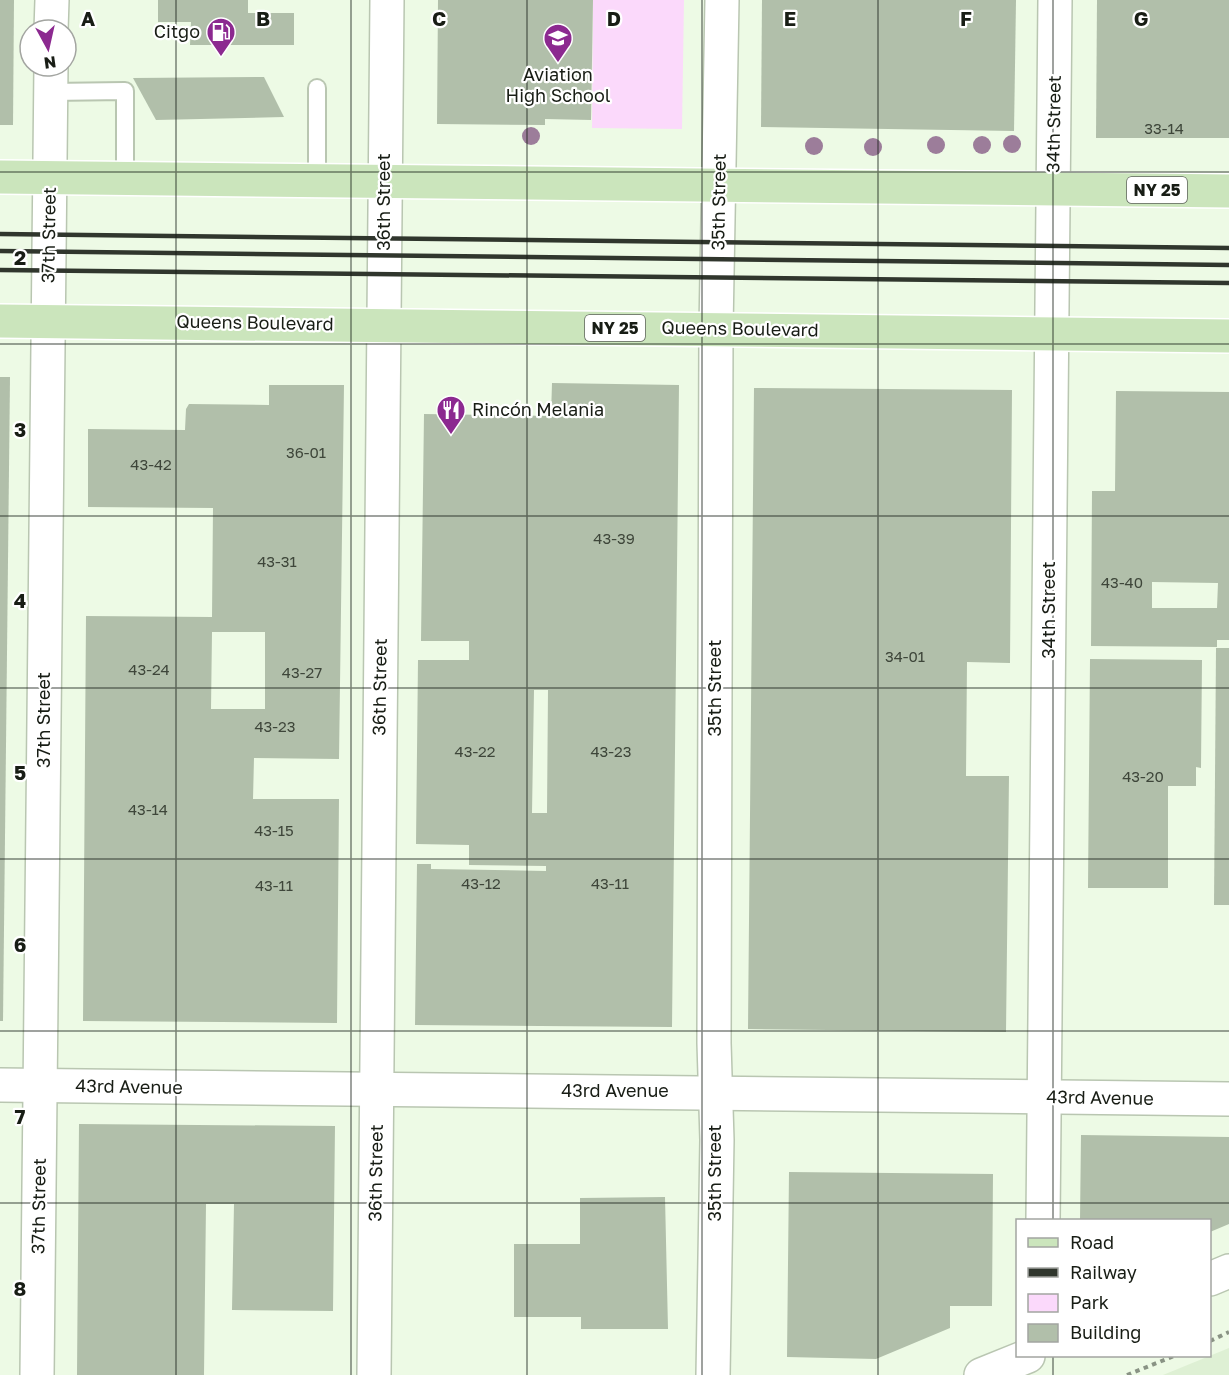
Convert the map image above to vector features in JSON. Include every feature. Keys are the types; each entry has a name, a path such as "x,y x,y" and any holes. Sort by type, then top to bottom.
{"main road":[{"name":"NY 25","path":"0,177 1229,190"},
{"name":"Queens Boulevard","path":"0,321 1229,336"}],"street":[{"path":"51,18 52,0"},
{"name":"36th Street","path":"374,1375 387,0"},
{"name":"35th Street","path":"713,1375 716,1092 714,1008 716,329 722,0"},
{"name":"34th Street","path":"1043,1219 1055,0"},
{"name":"37th Street","path":"37,1375 50,79"},
{"name":"43rd Avenue","path":"0,1085 1229,1099"},
{"path":"1211,1278 1229,1271"},
{"path":"981,1375 1026,1357"}],"lane":[{"path":"50,79 125,91 125,178"},
{"path":"317,88 317,179"}],"path":[{"path":"1211,1340 1229,1332"},
{"path":"1127,1375 1172,1357"}],"shaded area":[{"path":"1229,1348 1229,1375 1163,1375 1211,1357"}],"green space":[{"path":"593,0 684,0 682,129 592,128"}],"building":[{"path":"0,0 14,0 13,125 0,125"},
{"path":"158,0 248,0 248,13 294,13 294,45 190,45 191,22 158,22"},
{"path":"438,0 593,0 591,120 545,119 545,125 437,124"},
{"path":"762,0 1016,0 1014,131 761,127"},
{"path":"1097,0 1229,0 1229,138 1096,138"},
{"path":"264,77 284,117 156,120 133,78"},
{"path":"0,377 10,377 3,1021 0,1021"},
{"path":"552,383 679,385 672,1027 415,1025 417,864 431,864 431,869 546,871 546,866 469,865 469,845 416,844 418,660 469,660 469,641 421,641 424,414 551,416","holes":["534,690 548,690 547,813 532,813"]},
{"path":"269,385 344,385 339,759 254,758 253,799 339,799 337,1023 83,1021 86,616 212,617 213,508 88,507 88,429 185,430 186,409 189,404 269,405","holes":["212,632 265,632 265,709 211,709"]},
{"path":"754,388 1012,390 1010,663 967,662 966,776 1009,776 1006,1032 748,1029"},
{"path":"1116,391 1229,392 1229,640 1217,640 1217,647 1091,646 1092,491 1115,491","holes":["1152,582 1218,583 1217,608 1152,608"]},
{"path":"1216,648 1229,648 1229,905 1214,905"},
{"path":"1090,659 1202,660 1201,768 1196,767 1196,786 1168,786 1168,888 1088,888"},
{"path":"79,1124 335,1126 333,1311 232,1310 234,1204 206,1204 204,1375 77,1375"},
{"path":"1081,1135 1229,1137 1229,1224 1211,1232 1211,1219 1080,1219"},
{"path":"789,1172 993,1174 992,1306 950,1306 950,1328 876,1359 787,1357"},
{"path":"665,1197 668,1329 581,1329 581,1317 514,1317 514,1244 580,1244 580,1198"}],"railway":[{"path":"0,234 1229,248"},
{"path":"0,251 1229,265"},
{"path":"0,270 1229,283"}],"place":[{"name":"Citgo","path":"221,58"},
{"name":"Aviation High School","path":"558,64"},
{"name":"Rincón Melania","path":"451,436"}]}
